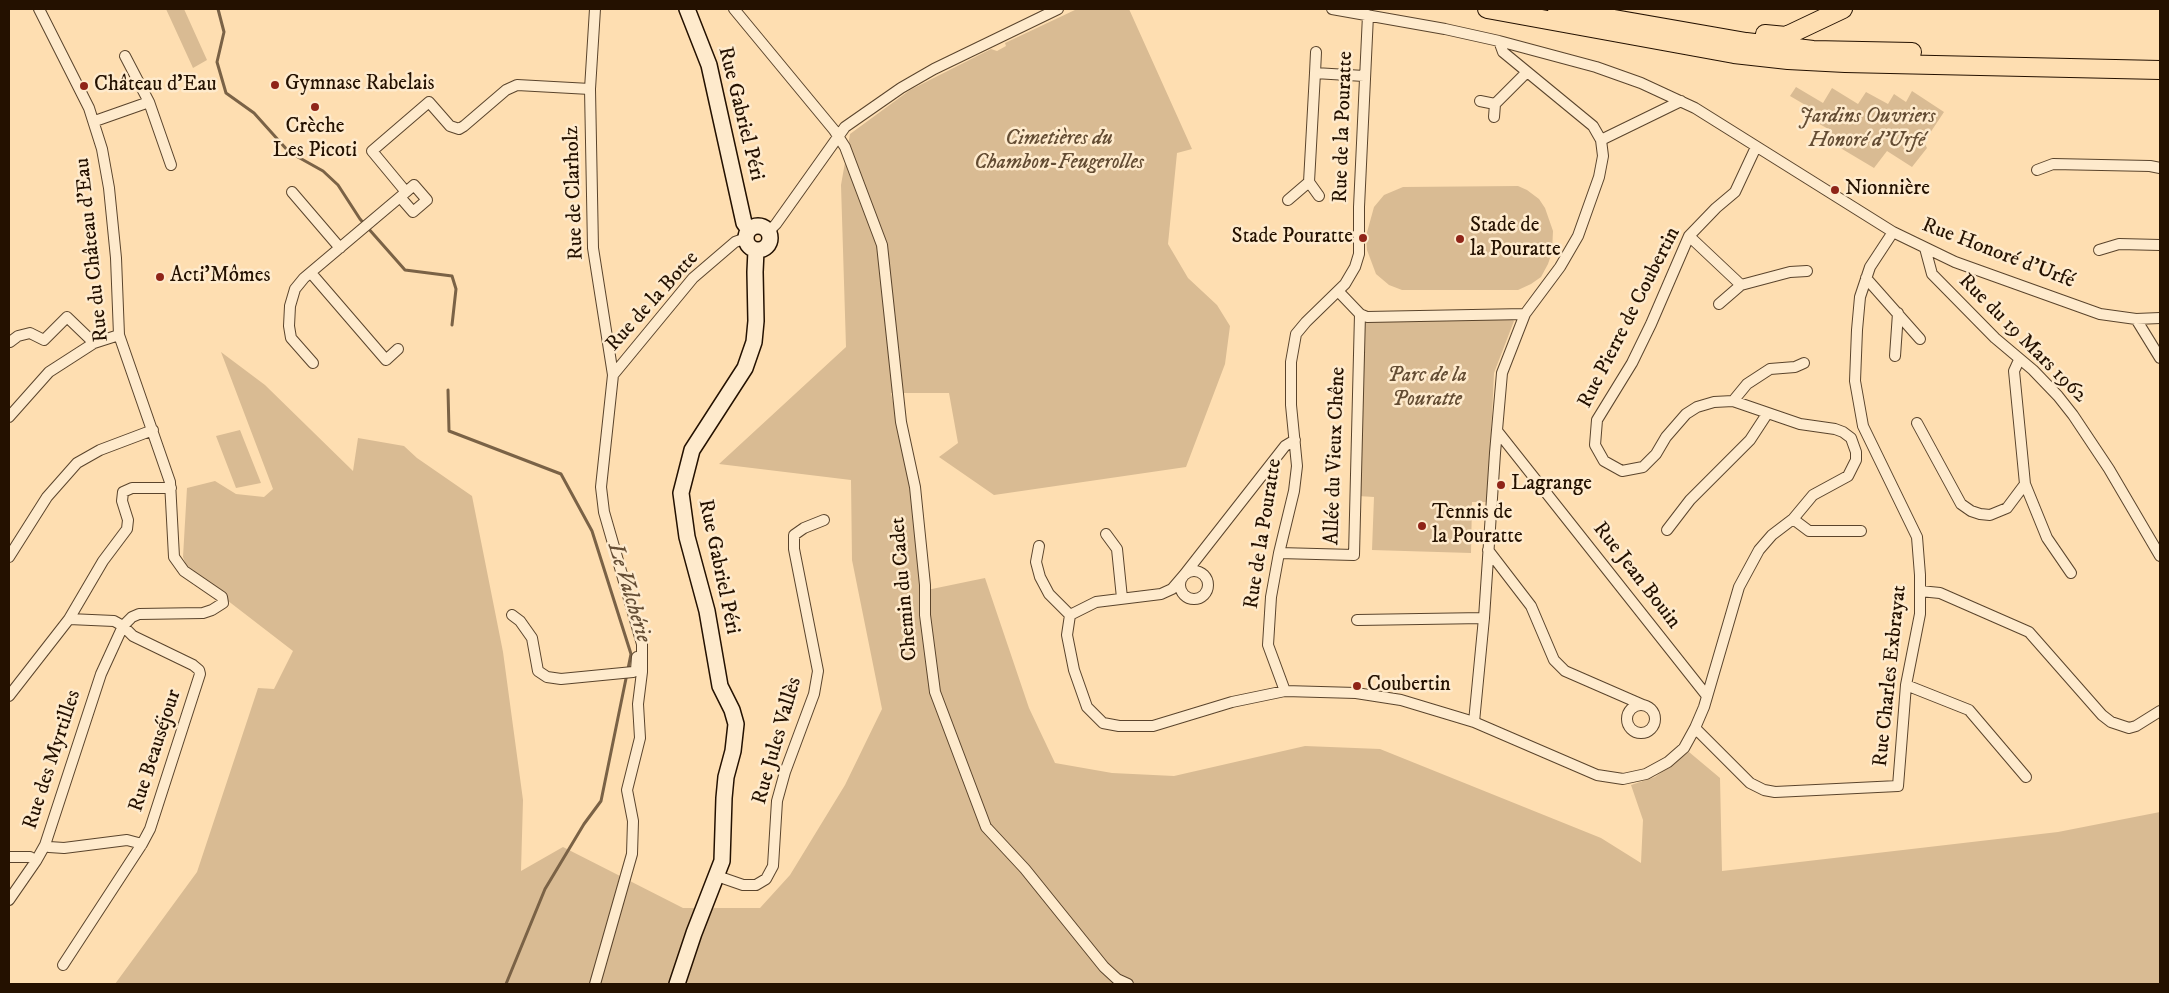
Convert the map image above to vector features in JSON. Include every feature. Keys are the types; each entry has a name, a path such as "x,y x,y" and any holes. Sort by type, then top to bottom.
{"highway":[{"path":"1487,9 1734,54 1788,60 2160,70"},
{"path":"1557,9 1746,42 1813,50 2160,58"},
{"path":"1627,22 1786,36 1842,9"}],"main road":[{"name":"Rue Gabriel Péri","path":"687,9 708,65 747,234"},
{"path":"759,226 768,232 770,238 768,244 763,249 756,250 750,247 747,234 759,226"},
{"name":"Rue Gabriel Péri","path":"677,984 694,933 722,861 726,777 733,751 736,724 720,686 706,611 687,537 681,494 692,450 745,368 754,342 756,321 756,250"}],"street":[{"name":"Rue du Château d'Eau","path":"39,9 94,120 109,188 116,258 119,335 153,430 171,488 174,557 184,571 222,597 223,603 212,610 202,613 139,614 132,617 123,626"},
{"name":"Rue de Clarholz","path":"595,9 590,89 593,248 613,375 601,488 604,512 632,611"},
{"name":"Chemin du Cadet","path":"734,9 834,130 845,148 882,245 901,422 915,487 925,585 925,615 935,692 986,827 1025,869 1104,967 1117,979 1128,984"},
{"path":"768,232 776,224 845,127 901,88 980,45 1058,9"},
{"name":"Rue Honoré d'Urfé","path":"1332,9 1499,41 1596,66 1681,101 1893,232 1955,262 2100,314 2136,319 2160,318"},
{"name":"Rue de la Pouratte","path":"1285,691 1268,645 1271,597 1279,553 1294,492 1297,466 1290,376 1296,334 1338,292 1351,276 1358,254 1368,15"},
{"path":"1474,722 1484,618 1502,373 1525,314 1560,267 1578,236 1599,177 1603,156 1601,140 1593,126 1503,52 1499,41"},
{"path":"1316,52 1309,182 1319,196"},
{"path":"125,56 149,102 171,164"},
{"path":"1494,117 1494,104 1527,72"},
{"path":"1314,73 1364,76"},
{"path":"313,364 291,338 289,326 290,306 295,290 311,273 403,195 372,151 428,102 450,126 459,129 506,90 517,85 590,89"},
{"path":"1480,101 1494,104"},
{"path":"1601,140 1681,101"},
{"path":"94,120 149,102"},
{"name":"Rue Pierre de Coubertin","path":"1070,615 1066,635 1074,670 1087,707 1103,723 1119,726 1153,726 1232,702 1285,691 1377,694 1474,722 1597,775 1623,779 1646,774 1668,762 1684,748 1695,728 1707,696 1742,581 1759,550 1772,535 1793,519 1813,495 1848,476 1856,460 1856,452 1851,438 1843,432 1800,424 1734,401 1714,402 1697,407 1686,414 1666,438 1656,454 1643,467 1622,470 1604,461 1595,445 1597,420 1632,364 1652,324 1689,236 1716,208 1735,192 1756,147"},
{"path":"2037,170 2053,164 2150,166 2160,168"},
{"path":"1288,200 1309,182"},
{"path":"292,192 340,248"},
{"name":"Rue Charles Exbrayat","path":"1695,728 1750,782 1764,790 1776,792 1898,786 1906,685 1920,614 1916,537 1863,426 1857,403 1855,381 1860,297 1870,267 1893,232"},
{"name":"Rue de la Botte","path":"613,375 693,278 747,234"},
{"path":"1689,236 1741,285"},
{"path":"2099,250 2119,244 2160,244"},
{"name":"Rue du 19 Mars 1962","path":"1925,248 1932,274 2019,360 2039,376 2073,415 2109,469 2160,556"},
{"path":"1719,304 1741,285 1790,272 1807,271"},
{"path":"311,273 386,360 398,350"},
{"path":"1866,278 1920,339"},
{"path":"1338,292 1360,314 1368,317 1525,314"},
{"path":"1896,356 1898,313"},
{"name":"Allée du Vieux Chêne","path":"1279,553 1354,555 1360,314"},
{"path":"9,342 18,336 30,333 44,340 67,317 94,342"},
{"path":"2136,319 2160,358"},
{"path":"9,417 49,372 94,342 119,335"},
{"path":"2019,360 2014,371 2025,484 2047,538 2071,573"},
{"path":"1734,401 1747,384 1770,369 1795,367 1804,363"},
{"path":"1667,530 1690,500 1750,440 1767,414"},
{"path":"1917,424 1961,504 1971,511 1990,514 2000,512 2013,501 2025,484"},
{"path":"9,557 42,504 77,463 100,450 153,430"},
{"name":"Rue Jean Bouin","path":"1498,432 1707,696"},
{"path":"1038,546 1036,562 1040,577 1049,594 1070,615 1096,602 1161,594 1172,588 1184,576 1284,446 1295,440"},
{"path":"9,696 69,619 102,561 127,529 128,520 122,501 123,492 132,488 171,488"},
{"path":"1793,519 1809,531 1861,531"},
{"name":"Rue Jules Vallès","path":"717,876 743,885 756,885 766,879 773,866 776,801 814,694 818,671 794,549 794,535 804,528 824,520"},
{"path":"1106,534 1117,549 1122,598"},
{"path":"1488,550 1530,606 1554,660 1565,671 1642,705"},
{"path":"1920,591 1940,593 2029,632 2102,715 2111,722 2129,728 2136,726 2160,711"},
{"path":"512,615 520,621 532,638 538,671 547,677 561,679 636,670 637,658 632,611"},
{"path":"595,984 632,854 633,821 627,790 640,738 638,704 642,672 642,644 632,611"},
{"path":"1357,620 1484,618"},
{"name":"Rue Beauséjour","path":"63,965 142,844 150,828 200,674 193,664 133,636 123,626 114,621 69,619"},
{"name":"Rue des Myrtilles","path":"9,900 36,861 44,845 98,684 123,626"},
{"path":"1906,685 1969,710 2026,776"},
{"path":"44,845 64,848 127,840 142,844"},
{"path":"9,857 30,857 36,861"}],"green space":[{"path":"166,9 184,9 207,60 193,68"},
{"name":"Cimetières du Chambon-Feugerolles","path":"1077,9 1129,9 1192,149 1177,153 1168,244 1188,278 1217,305 1230,326 1225,364 1186,467 994,495 939,457 958,443 949,393 891,393 910,476 927,590 985,578 1029,708 1055,763 1112,773 1174,776 1305,746 1380,749 1601,838 1641,863 1643,820 1631,785 1655,777 1689,752 1720,778 1722,871 2058,832 2160,812 2160,984 115,984 197,872 258,688 274,689 293,651 188,570 183,557 187,488 215,481 236,494 264,497 273,489 221,352 265,385 353,471 358,438 404,446 417,458 472,496 503,652 523,800 521,871 563,847 683,908 760,908 790,875 845,785 882,709 852,560 851,480 719,464 846,347 841,185 850,134 910,90 991,49 997,51 1006,46 1005,43"},
{"name":"Jardins Ouvriers Honoré d'Urfé","path":"1796,87 1823,103 1832,88 1858,104 1866,92 1888,104 1894,94 1906,102 1912,91 1944,112 1924,142 1927,148 1912,167 1887,151 1874,168 1827,140 1832,131 1814,121 1819,113 1790,96"},
{"name":"Stade de la Pouratte","path":"1518,186 1539,199 1545,208 1553,231 1552,252 1548,264 1541,277 1531,284 1518,290 1402,290 1389,285 1376,274 1367,250 1366,236 1374,207 1384,195 1403,187"},
{"name":"Parc de la Pouratte","path":"1511,318 1514,321 1494,373 1488,502 1472,502 1471,553 1372,550 1374,497 1358,496 1363,320"},
{"path":"240,430 261,483 236,488 216,436"}],"waterway":[{"name":"Le Valchérie","path":"218,9 224,32 217,62 226,93 254,113 289,152 323,171 338,185 360,219 405,270 452,276 456,289 452,325"},
{"name":"Le Valchérie","path":"448,390 449,431 561,474 592,531 631,654 601,801 584,824 545,889 506,984"}],"place":[{"name":"Gymnase Rabelais","path":"275,85"},
{"name":"Château d'Eau","path":"84,86"},
{"name":"Crèche Les Picoti","path":"315,107"},
{"name":"Nionnière","path":"1835,190"},
{"name":"Stade Pouratte","path":"1363,238"},
{"name":"Stade de la Pouratte","path":"1460,239"},
{"name":"Acti'Mômes","path":"160,277"},
{"name":"Lagrange","path":"1501,485"},
{"name":"Tennis de la Pouratte","path":"1422,526"},
{"name":"Coubertin","path":"1357,686"}]}
